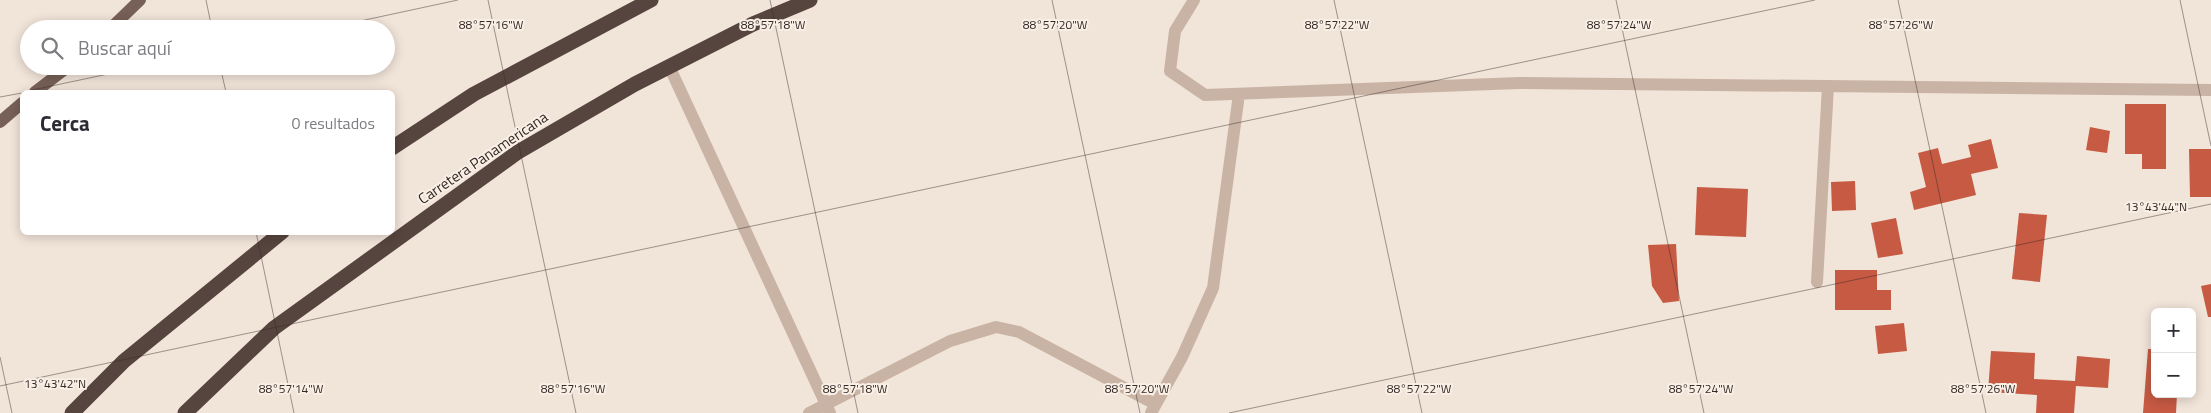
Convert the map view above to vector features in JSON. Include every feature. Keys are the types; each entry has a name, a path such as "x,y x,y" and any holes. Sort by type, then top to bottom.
{"highway":[{"path":"395,146 474,94 651,0"},
{"name":"Carretera Panamericana","path":"185,413 274,328 518,152 670,66 753,24 810,0"},
{"path":"72,413 124,361 278,235"}],"main road":[{"path":"119,20 140,0"},
{"path":"38,90 57,75"},
{"path":"0,122 20,105"}],"street":[{"path":"1194,0 1175,32 1170,71 1205,95 1519,83 2211,90"},
{"path":"670,66 828,408"},
{"path":"1817,282 1828,86"},
{"path":"809,413 828,408 950,341 996,327 1019,332 1153,409 1182,357 1213,288 1239,94"}],"building":[{"path":"2125,104 2166,104 2166,169 2142,169 2142,154 2125,154"},
{"path":"2090,127 2110,131 2107,153 2086,150"},
{"path":"1991,139 1998,168 1971,174 1976,195 1914,210 1910,192 1926,187 1918,153 1938,148 1942,164 1971,157 1968,145"},
{"path":"2189,149 2211,149 2211,197 2190,197"},
{"path":"1855,181 1856,210 1832,211 1831,182"},
{"path":"1697,187 1748,189 1746,237 1695,235"},
{"path":"2019,213 2047,215 2040,282 2012,279"},
{"path":"1896,218 1903,254 1878,258 1871,223"},
{"path":"1676,244 1679,301 1663,303 1652,286 1648,245"},
{"path":"1835,270 1877,270 1877,290 1891,290 1891,310 1835,310"},
{"path":"2211,284 2211,317 2208,317 2201,286"},
{"path":"1904,323 1907,351 1878,354 1875,326"},
{"path":"2148,349 2151,349 2151,398 2177,398 2176,413 2143,413"},
{"path":"1991,351 2035,353 2034,379 2075,381 2077,356 2110,359 2108,388 2076,386 2074,413 2036,413 2037,395 1988,392"}]}
